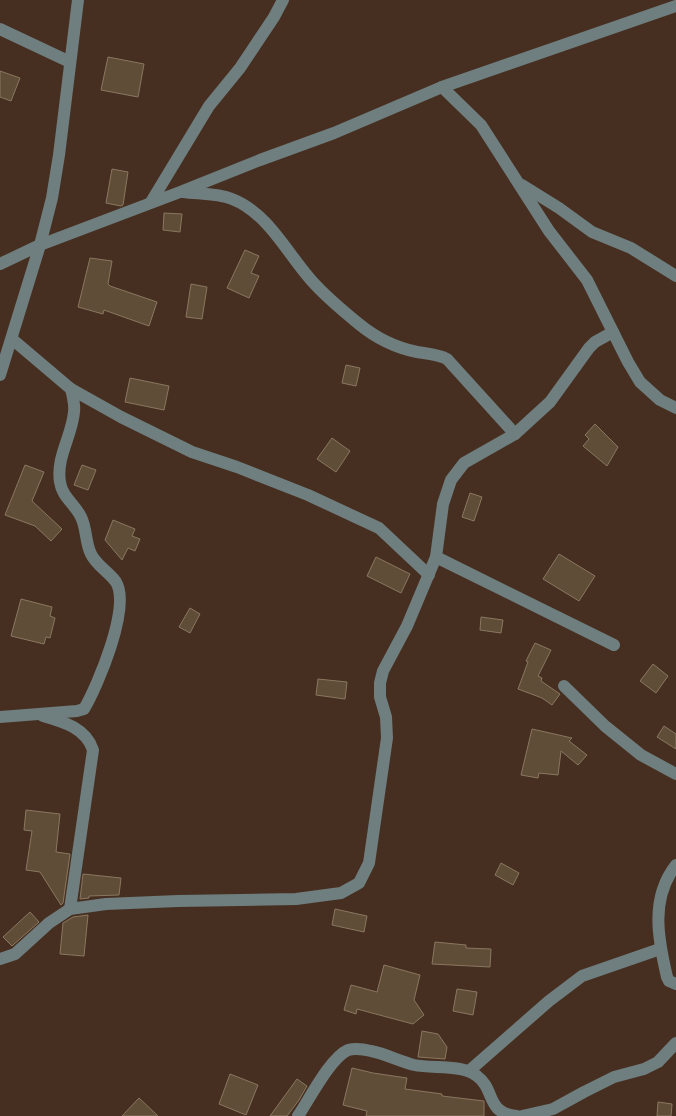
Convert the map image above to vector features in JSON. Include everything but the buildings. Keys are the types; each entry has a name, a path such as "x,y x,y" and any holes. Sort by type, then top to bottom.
{"street":[{"path":"0,375 40,246 52,198 58,164 78,0"},
{"path":"151,202 209,106 240,68 283,0"},
{"path":"0,264 151,202 334,133 442,87 676,6"},
{"path":"0,29 70,62"},
{"path":"442,87 481,125 549,231 586,280 640,382 660,400 676,408"},
{"path":"519,183 592,232 631,248 676,276"},
{"path":"180,192 232,199 261,218 312,281 360,325 396,346 417,352 434,354 447,359 515,434"},
{"path":"0,959 15,954 49,923 70,910 106,904 296,899 341,893 359,883 369,863 387,738 386,717 380,696 380,683 383,671 407,626 436,557 443,504 452,480 464,463 515,434 550,402 589,348 595,342 613,332"},
{"path":"12,339 71,389 122,417 192,452 237,467 308,495 379,528 428,575"},
{"path":"0,717 77,711 84,708 109,650 119,616 116,582 90,554 85,525 79,512 61,490 59,477 61,457 74,413 71,389"},
{"path":"436,557 614,644"},
{"path":"564,686 605,726 641,755 676,774"},
{"path":"37,714 70,725 82,732 90,741 93,750 70,910"},
{"path":"676,865 667,877 661,891 659,909 660,949 667,977 669,981 676,984"},
{"path":"469,1071 549,1001 582,976 660,949"},
{"path":"522,1116 553,1109 614,1078 644,1069 658,1062 676,1043"},
{"path":"298,1116 328,1069 342,1054 356,1049 372,1051 414,1065 469,1071 481,1079 498,1110 503,1114 517,1116"}]}
